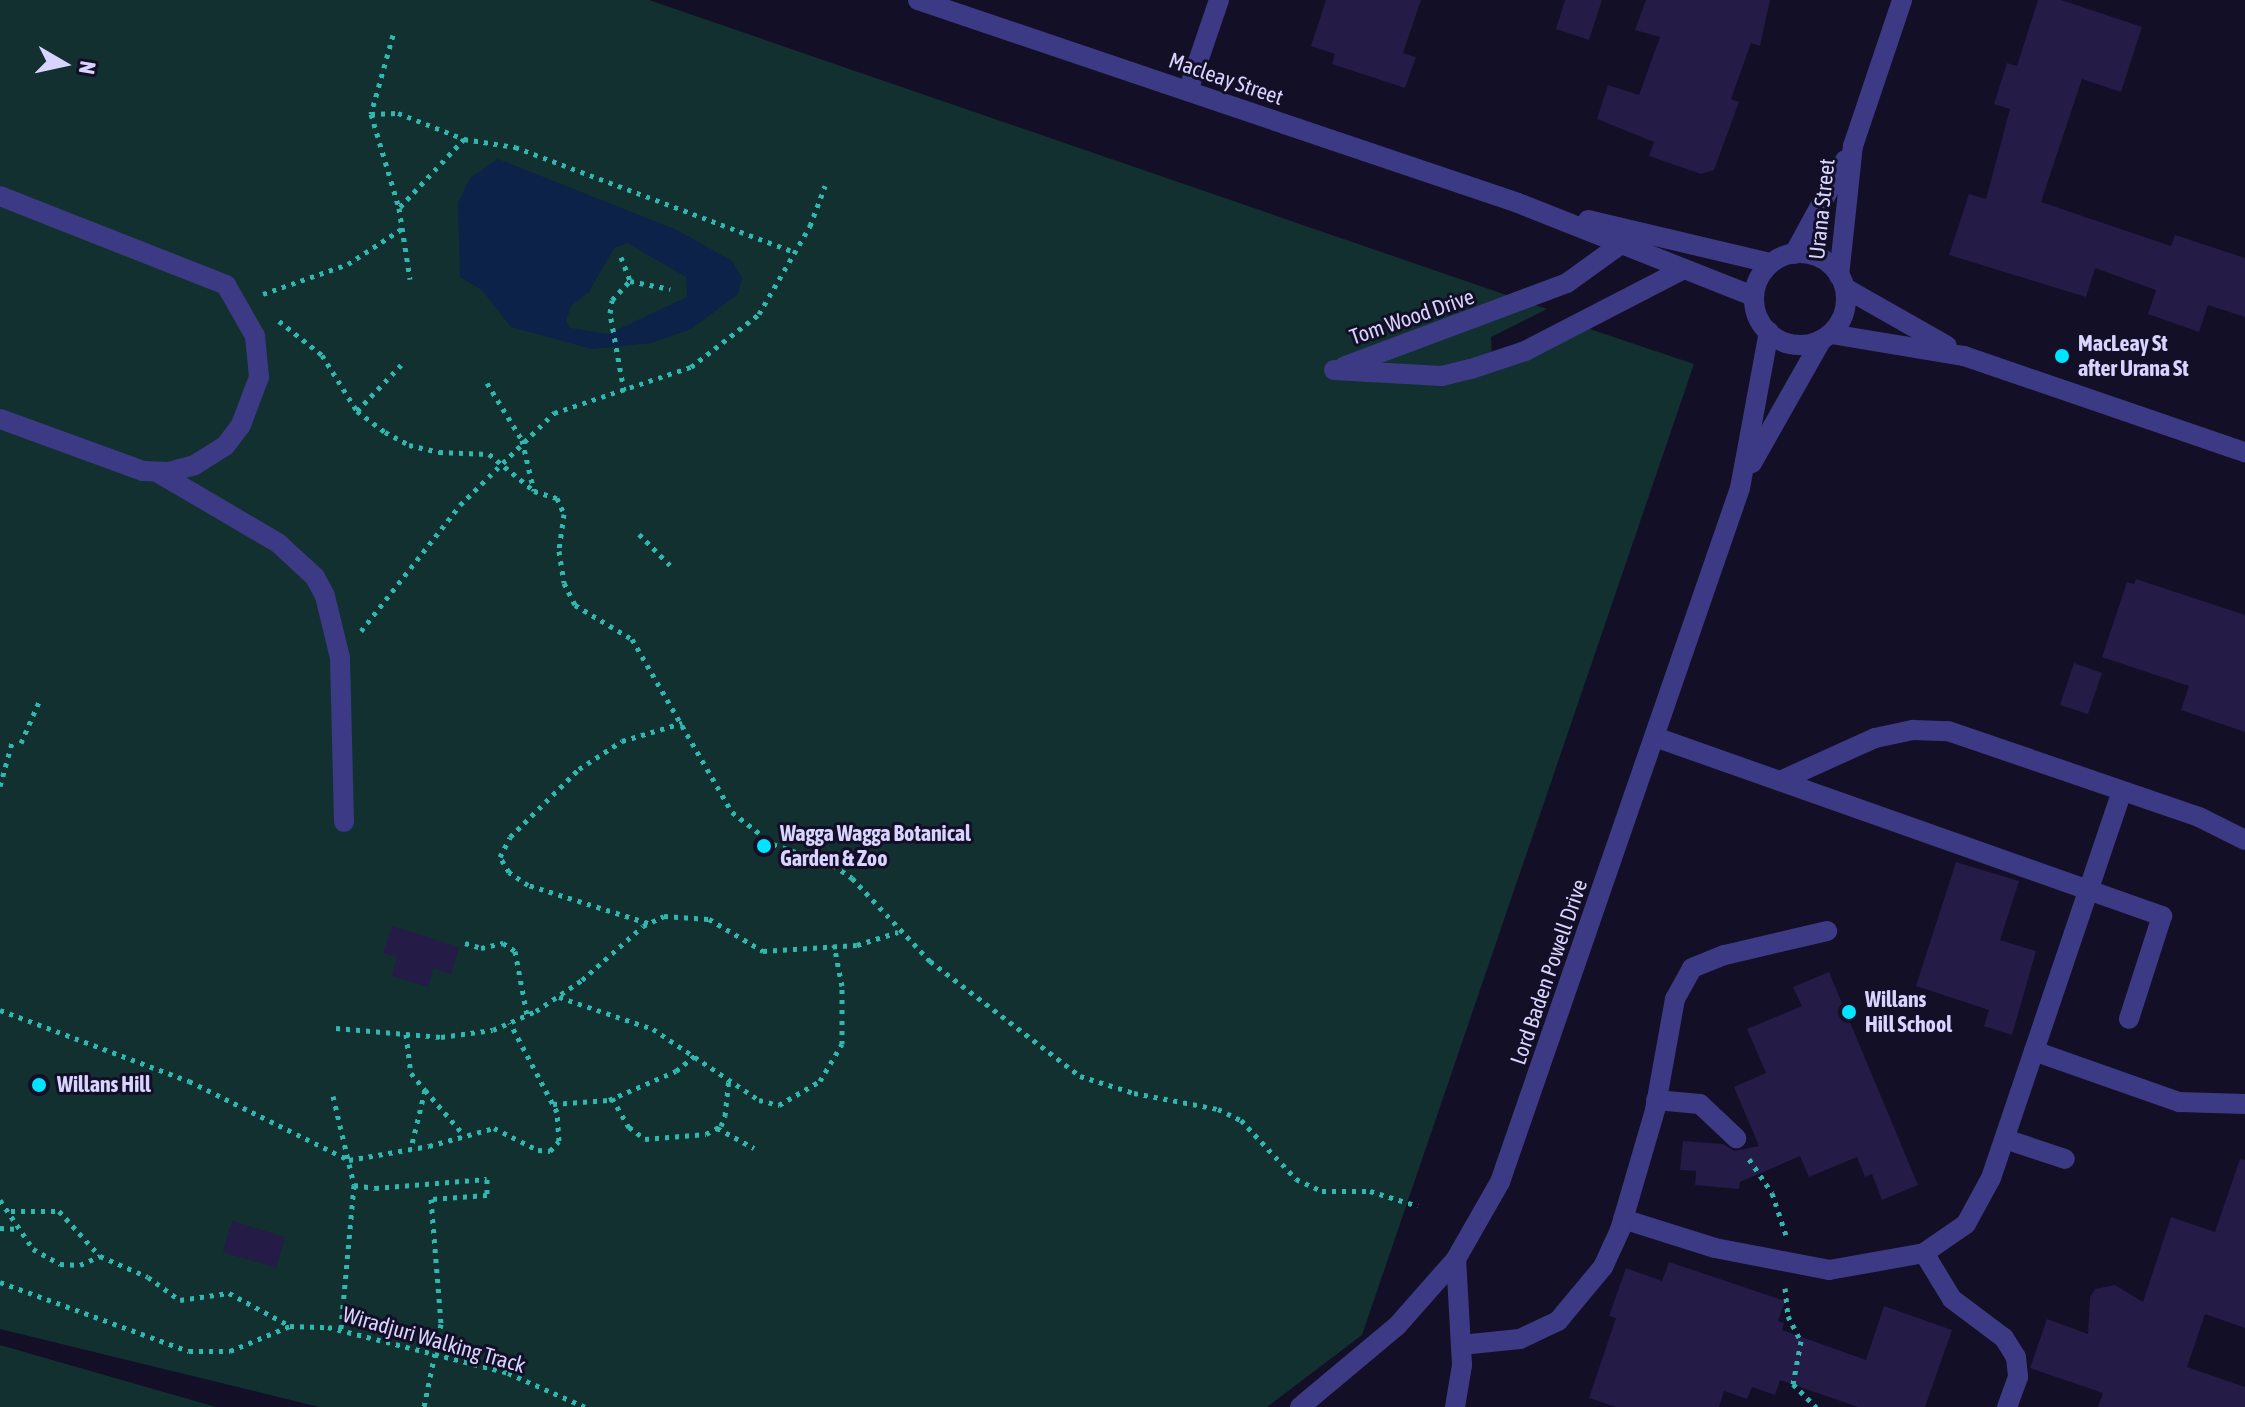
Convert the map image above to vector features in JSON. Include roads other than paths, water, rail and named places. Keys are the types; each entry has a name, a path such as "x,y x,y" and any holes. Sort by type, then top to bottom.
{"street":[{"name":"Macleay Street","path":"918,0 1518,203 1753,296"},
{"path":"1188,91 1219,0"},
{"name":"Urana Street","path":"1794,254 1853,146 1902,0"},
{"name":"Urana Street","path":"1842,282 1853,146"},
{"path":"0,196 179,264 239,295 255,336 259,377 254,397 225,446 195,465 157,472"},
{"name":"Macleay Street","path":"1518,203 1770,263"},
{"name":"Tom Wood Drive","path":"1621,244 1567,283 1334,370 1442,376 1471,369 1525,351 1684,269"},
{"path":"1964,356 1842,282 1816,256 1794,254 1770,263 1753,296 1755,313 1769,332 1784,342 1806,346 1826,338 1964,356 2245,452"},
{"path":"1826,338 1845,314 1842,282"},
{"name":"Lord Baden Powell Drive","path":"1300,1407 1397,1326 1456,1259 1500,1182 1527,1112 1740,488 1769,332"},
{"name":"Lord Baden Powell Drive","path":"1740,488 1826,338"},
{"path":"0,419 115,462 157,472 298,559 325,596 340,658 344,822"},
{"path":"1780,781 1875,738 1913,730 1948,731 2199,817 2245,840"},
{"path":"1655,737 2162,916 2129,1019"},
{"path":"1623,1219 1715,1248 1829,1270 1924,1253 1966,1224 1991,1178 2122,792"},
{"path":"1461,1345 1520,1339 1558,1321 1603,1267 1623,1219 1656,1100 1675,999 1692,968 1725,955 1827,931"},
{"path":"2034,1051 2179,1102 2245,1104"},
{"path":"1656,1100 1700,1104 1736,1138"},
{"path":"2005,1139 2065,1159"},
{"path":"1924,1253 1952,1299 2004,1338 2016,1357 2018,1377 2007,1407"},
{"path":"1455,1407 1461,1345 1456,1259"}],"water":[{"path":"498,159 677,230 732,261 742,278 738,294 691,329 651,343 592,349 511,327 482,290 460,277 458,203 470,178","holes":["627,243 686,277 687,297 608,334 570,328 566,321 571,306 589,292 614,248"]}],"place":[{"name":"MacLeay St after Urana St","path":"2062,356"},
{"name":"Wagga Wagga Botanical Garden & Zoo","path":"764,846"},
{"name":"Willans Hill School","path":"1849,1012"},
{"name":"Willans Hill","path":"39,1085"}]}
